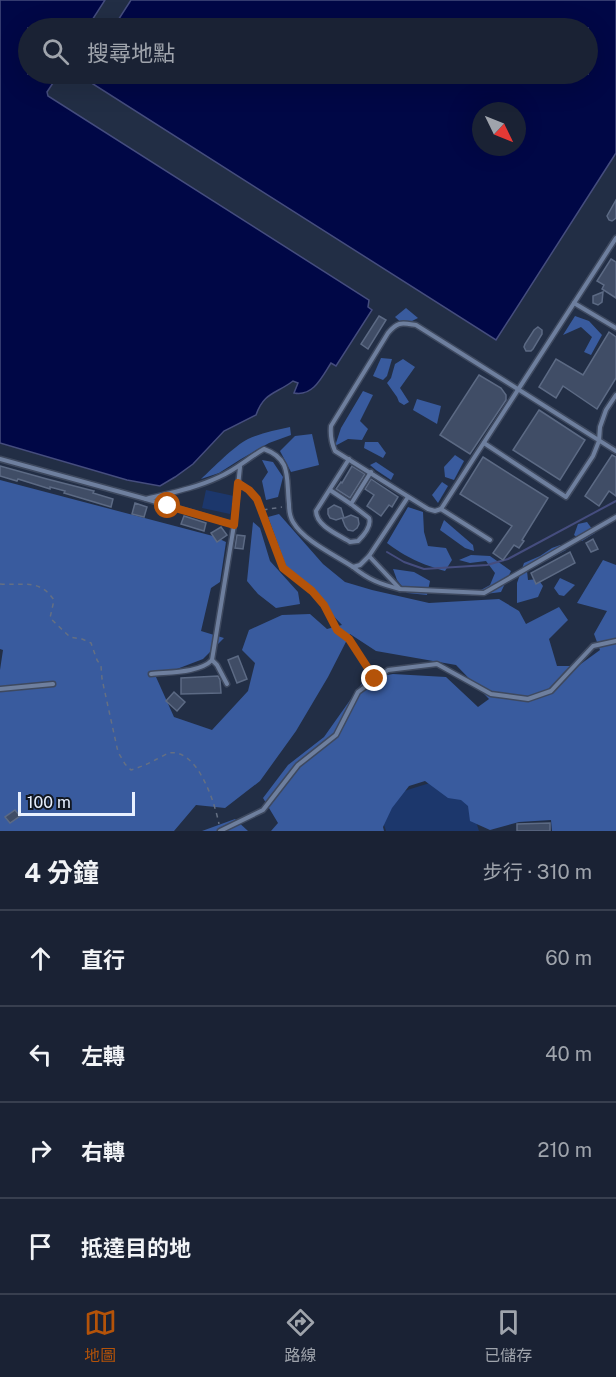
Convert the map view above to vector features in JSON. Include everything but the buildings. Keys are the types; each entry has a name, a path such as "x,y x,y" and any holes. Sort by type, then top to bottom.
{"lane":[{"path":"616,238 518,391 441,509 435,511 428,509 335,451 330,435 331,426 388,333 394,326 403,323 416,325 518,391 616,451"},
{"path":"574,303 616,328"},
{"path":"484,443 566,497 593,456 606,410 616,395"},
{"path":"146,499 219,477 264,449 273,452 282,459 285,468 293,522 306,537 366,578 400,589 484,592 616,517"},
{"path":"0,459 234,525"},
{"path":"330,490 371,520 362,537 354,542 340,536 316,519 316,511 349,459"},
{"path":"151,674 206,666 212,660 234,525 240,466"},
{"path":"351,504 371,472"},
{"path":"353,567 360,565 369,556 408,497"},
{"path":"441,509 490,540"},
{"path":"369,556 400,589"},
{"path":"220,831 263,810 298,765 336,735 358,692 388,670 437,664 491,694 528,699 551,691 593,646 616,641"},
{"path":"212,660 217,664 227,684"},
{"path":"0,689 53,684"}],"path":[{"path":"238,483 257,499 283,568 312,591 324,605 337,630 349,639 375,679"},
{"path":"262,510 289,506"},
{"path":"0,584 40,586 50,593 54,600 50,618 70,637 91,643 101,666 118,752 124,764 131,770 170,753 180,754 190,760 202,776 215,805 220,831"}],"shaded area":[{"path":"0,0 105,0 93,18 18,18 18,84 52,84 47,92 48,96 369,300 368,307 372,310 336,366 331,363 312,389 307,392 294,393 298,383 293,381 271,394 259,407 256,415 224,431 193,464 160,486 127,480 0,443"},
{"path":"131,0 616,0 616,153 496,340 93,84 598,84 598,18 119,18"},
{"path":"406,308 418,318 404,325 395,317"},
{"path":"575,316 589,321 602,335 591,355 584,352 592,337 581,327 563,335"},
{"path":"381,358 392,359 387,376 383,380 373,376"},
{"path":"403,359 415,367 400,388 409,402 404,405 399,402 387,383 395,364"},
{"path":"363,391 373,395 360,421 368,429 362,440 348,439 335,446 341,428"},
{"path":"417,399 441,406 437,424 413,410"},
{"path":"290,427 291,435 269,443 219,473 201,479 242,442 263,433"},
{"path":"312,434 319,465 291,472 280,451 295,436"},
{"path":"365,442 378,442 386,453 383,458 364,448"},
{"path":"455,455 464,461 454,480 445,477 444,467"},
{"path":"262,460 273,462 283,477 278,497 266,500 262,481 268,472"},
{"path":"376,462 394,474 391,480 370,465"},
{"path":"0,480 213,536 226,542 220,582 211,588 201,631 224,638 203,659 156,677 174,717 212,730 248,691 255,663 242,650 249,630 282,615 310,614 327,629 342,625 286,566 268,517 279,514 323,564 345,582 429,603 499,599 519,611 526,624 559,607 568,620 549,639 557,666 578,666 600,650 594,634 607,611 577,603 603,560 616,565 616,831 552,831 551,820 519,822 490,830 470,821 468,806 461,800 448,798 425,781 409,786 392,808 383,827 384,831 271,831 278,823 263,798 288,765 324,737 365,679 393,674 446,677 478,707 489,699 456,665 376,651 350,634 296,731 260,781 225,808 196,805 174,831 0,831 0,670 3,650 0,649"},
{"path":"442,482 448,486 438,503 432,495"},
{"path":"206,490 234,496 230,514 202,508"},
{"path":"408,507 423,512 424,532 428,546 446,548 452,560 445,571 415,560 387,543"},
{"path":"444,520 473,545 474,551 465,548 440,530"},
{"path":"253,522 260,528 270,561 298,592 300,604 276,608 258,594 247,581"},
{"path":"587,522 595,533 582,541 574,535 578,524"},
{"path":"560,545 566,550 527,571 528,580 538,579 543,586 538,597 517,603 517,583 524,563"},
{"path":"471,555 490,556 511,571 501,592 470,596 490,585 495,573 486,561 470,563 459,560"},
{"path":"393,569 414,572 430,581 427,595 407,593 397,580"},
{"path":"560,578 575,585 564,596 559,595 554,588"},
{"path":"461,773 479,831 386,831 376,800"},
{"path":"235,819 248,831 202,831"}],"waterway":[{"path":"387,552 404,562 424,569 487,565 508,559 616,501"}],"route":[{"path":"168,506 234,525 238,483 249,490 257,499 262,510 283,568 312,591 324,605 337,630 349,639 375,679"}]}
